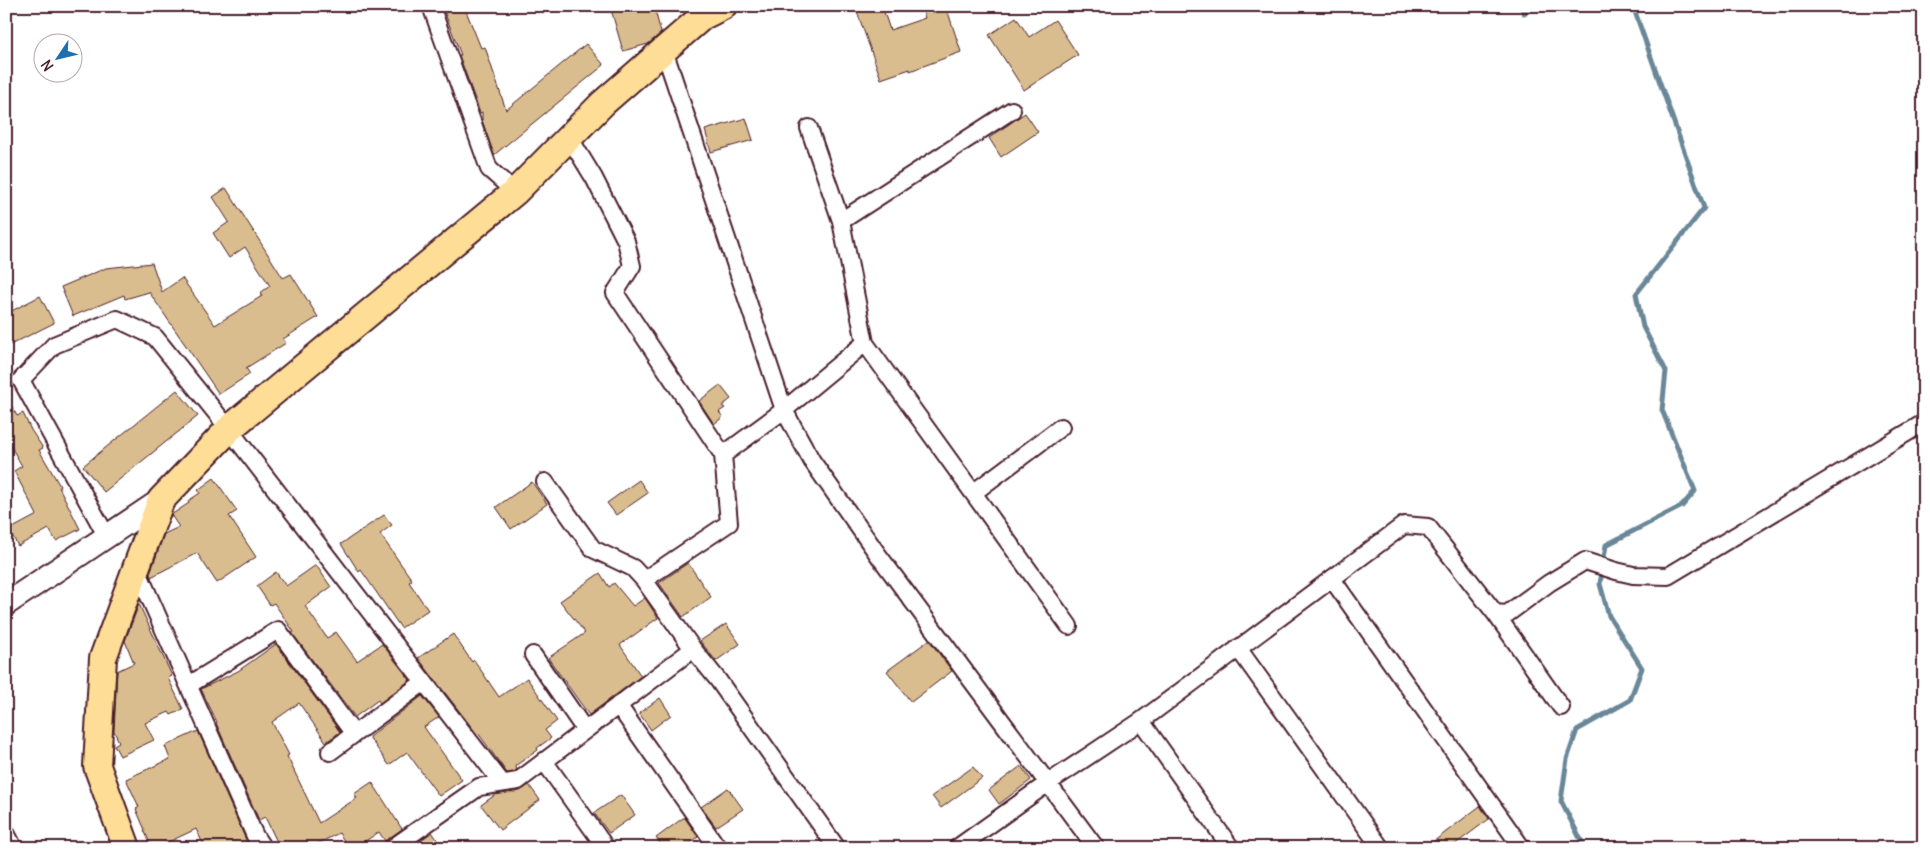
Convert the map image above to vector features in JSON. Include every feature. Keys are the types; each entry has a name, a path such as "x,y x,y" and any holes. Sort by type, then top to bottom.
{"main road":[{"path":"127,848 97,766 103,658 161,500 229,429 515,192 603,103 703,16 723,6"}],"street":[{"path":"431,6 489,169 515,192"},
{"path":"664,50 784,410 818,469 1096,848"},
{"path":"841,221 1012,110"},
{"path":"809,128 841,221 865,343 1069,626"},
{"path":"569,137 594,178 626,241 632,266 615,293 723,455 729,523 644,580"},
{"path":"106,536 21,380 54,345 117,319 155,337 229,429 502,783"},
{"path":"723,455 784,410 865,343"},
{"path":"1495,613 1507,614 1549,583 1585,561 1616,571 1668,576 1920,426"},
{"path":"973,494 1061,427"},
{"path":"545,482 593,549 633,568 644,580 693,649 718,680 837,848"},
{"path":"6,604 161,500"},
{"path":"957,848 1141,721 1404,525 1428,527 1495,613 1561,707"},
{"path":"136,567 255,836 263,848"},
{"path":"1332,579 1522,848"},
{"path":"188,685 278,630 354,734"},
{"path":"1238,648 1381,848"},
{"path":"392,848 479,786 518,781 693,649"},
{"path":"533,655 585,730"},
{"path":"330,752 424,682"},
{"path":"618,706 718,848"},
{"path":"1141,721 1231,848"},
{"path":"544,761 606,848"},
{"path":"6,833 14,848"}],"building":[{"path":"442,6 464,6 481,48 485,47 506,110 586,44 604,65 494,155 482,120 482,112 480,113 459,55 461,55"},
{"path":"610,6 654,6 661,33 648,44 623,51"},
{"path":"855,6 882,6 890,30 925,18 921,6 946,6 961,52 910,71 910,69 881,79"},
{"path":"1016,17 1029,37 1055,20 1078,55 1024,90 989,35"},
{"path":"1025,113 1038,132 1001,157 989,138"},
{"path":"746,118 753,140 711,152 705,130"},
{"path":"226,188 283,278 291,274 318,317 283,339 286,343 246,368 250,374 219,394 149,292 125,299 124,295 73,316 61,287 106,268 152,263 162,292 182,278 215,325 262,296 260,293 270,286 245,247 229,258 213,233 229,222 213,197"},
{"path":"40,296 54,323 6,347 6,314"},
{"path":"720,385 731,399 722,406 725,408 719,412 723,417 714,424 699,401"},
{"path":"177,390 198,416 104,492 83,466"},
{"path":"6,396 17,416 23,413 43,448 39,450 60,486 80,529 56,541 49,529 18,546 9,530 37,515 14,471 22,466 6,438"},
{"path":"214,478 237,511 229,516 256,557 217,583 197,553 151,577 150,574 164,534 179,527 171,515 189,503 188,501 200,493 198,490"},
{"path":"639,480 648,493 616,515 607,503"},
{"path":"532,482 547,504 511,529 496,507"},
{"path":"384,515 392,525 380,534 412,580 409,582 428,610 401,628 361,570 359,572 341,544"},
{"path":"688,563 711,597 683,617 659,583"},
{"path":"316,565 331,587 305,606 327,638 336,632 357,661 382,644 410,680 380,703 378,700 355,717 292,633 294,632 274,603 270,605 257,586 276,572 286,586"},
{"path":"600,573 609,587 614,583 633,606 645,598 658,618 620,645 641,676 589,715 548,658 585,633 560,601"},
{"path":"139,604 172,676 168,678 183,709 171,715 169,712 145,723 154,740 120,756 114,745 119,742 114,731 117,671 134,663 125,641"},
{"path":"726,624 740,644 716,661 700,641"},
{"path":"453,634 472,662 474,660 499,697 527,678 557,721 545,730 551,738 515,766 517,769 514,772 507,773 478,733 418,658"},
{"path":"929,640 952,671 911,702 887,671"},
{"path":"276,644 340,732 326,742 299,703 272,722 319,823 357,798 354,794 372,782 402,829 385,841 379,832 355,848 349,848 339,833 309,848 280,848 265,817 259,820 201,689 238,671"},
{"path":"422,696 439,717 424,727 462,780 439,796 407,752 389,765 369,737"},
{"path":"660,698 671,715 651,730 639,713"},
{"path":"198,731 251,848 205,848 196,829 156,848 152,848 136,809 139,807 126,779 170,759 165,746"},
{"path":"1021,766 1031,780 999,804 989,790"},
{"path":"973,767 982,778 941,808 932,796"},
{"path":"529,785 540,800 500,830 481,805 495,795 520,791"},
{"path":"728,788 743,809 716,827 701,807"},
{"path":"621,795 635,815 609,833 594,813"},
{"path":"1480,806 1489,819 1450,848 1425,848"},
{"path":"685,818 698,837 683,848 664,848 656,838"},
{"path":"432,832 443,848 410,848"}],"waterway":[{"path":"1521,6 1524,13 1536,6"},
{"path":"1585,848 1561,801 1567,759 1577,730 1630,700 1642,668 1609,616 1600,584 1606,545 1682,506 1695,491 1662,410 1666,371 1643,327 1636,294 1704,208 1633,6"}]}
